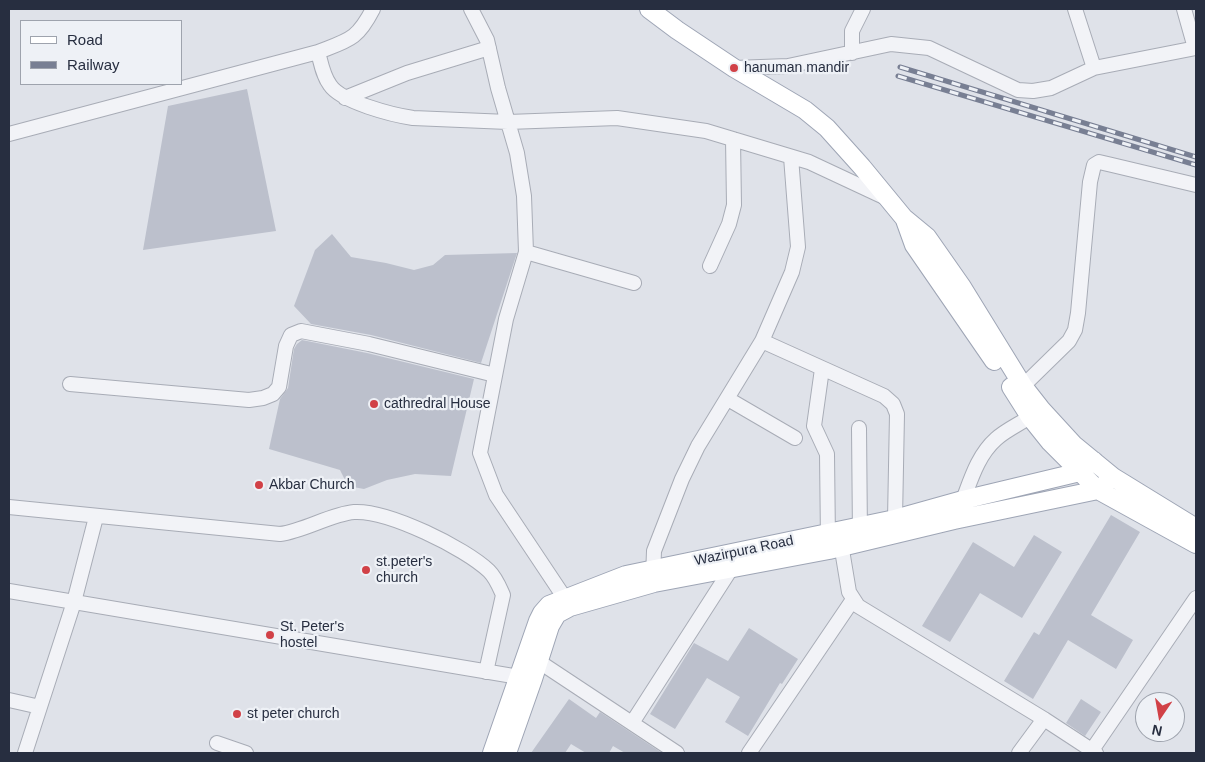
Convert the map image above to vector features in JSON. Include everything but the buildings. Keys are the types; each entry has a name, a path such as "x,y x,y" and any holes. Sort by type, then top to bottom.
{"main road":[{"path":"649,9 676,30 734,68 805,110 827,128 892,201 904,218 932,244 962,287 1024,386 1035,414 1050,442 1098,490 1196,544"},
{"path":"904,218 914,245 1035,414 1113,477 1196,528"},
{"name":"Wazirpura Road","path":"860,534 895,519 962,500 1080,472 1094,461"},
{"name":"Wazirpura Road","path":"492,753 542,612 549,605 568,603 653,577 860,534 1098,490 1113,477"},
{"name":"Wazirpura Road","path":"653,577 731,568 834,540"},
{"name":"Wazirpura Road","path":"507,753 550,626 568,603"}],"street":[{"path":"9,134 318,52 348,40 360,32 373,9"},
{"path":"471,9 487,40 498,88 517,153 522,181 526,252 506,319 480,453 496,495 568,603"},
{"path":"852,53 852,30 863,9"},
{"path":"1075,9 1094,68"},
{"path":"734,68 788,66 891,44 930,48 1018,90 1033,91 1051,88 1094,68 1195,48 1184,9"},
{"path":"345,98 407,73 489,48"},
{"path":"318,52 329,84 345,98 398,116 508,122 617,118 706,132 808,162 892,201"},
{"path":"710,266 729,224 734,205 733,139"},
{"path":"653,577 654,551 682,479 698,446 762,341 792,272 798,247 791,157"},
{"path":"1024,386 1069,340 1075,330 1090,182 1094,166 1100,162 1112,164 1196,185"},
{"path":"526,252 634,283"},
{"path":"70,384 249,400 263,398 273,394 279,387 286,346 291,335 301,331 369,344 495,375"},
{"path":"762,341 884,396 893,404 896,410 895,519"},
{"path":"822,369 814,426 827,454 834,540 852,600 864,610 1044,719 1093,752 1196,599"},
{"path":"728,398 796,438"},
{"path":"962,500 980,457 985,450 997,438 1035,414"},
{"path":"858,428 860,534"},
{"path":"9,508 280,534 290,533 350,512 380,515 438,538 491,572 503,595 486,672"},
{"path":"25,753 74,602 96,517"},
{"path":"632,723 731,568"},
{"path":"9,591 519,677"},
{"path":"749,753 852,600"},
{"path":"538,661 676,753"},
{"path":"9,700 40,707"},
{"path":"1019,753 1044,719"},
{"path":"217,743 246,753"}],"railway":[{"path":"900,67 1196,157"},
{"path":"898,76 1196,165"}],"place":[{"name":"hanuman mandir","path":"734,68"},
{"name":"cathredral House","path":"374,404"},
{"name":"Akbar Church","path":"259,485"},
{"name":"st.peter's church","path":"366,570"},
{"name":"St. Peter's hostel","path":"270,635"},
{"name":"st peter church","path":"237,714"}]}
